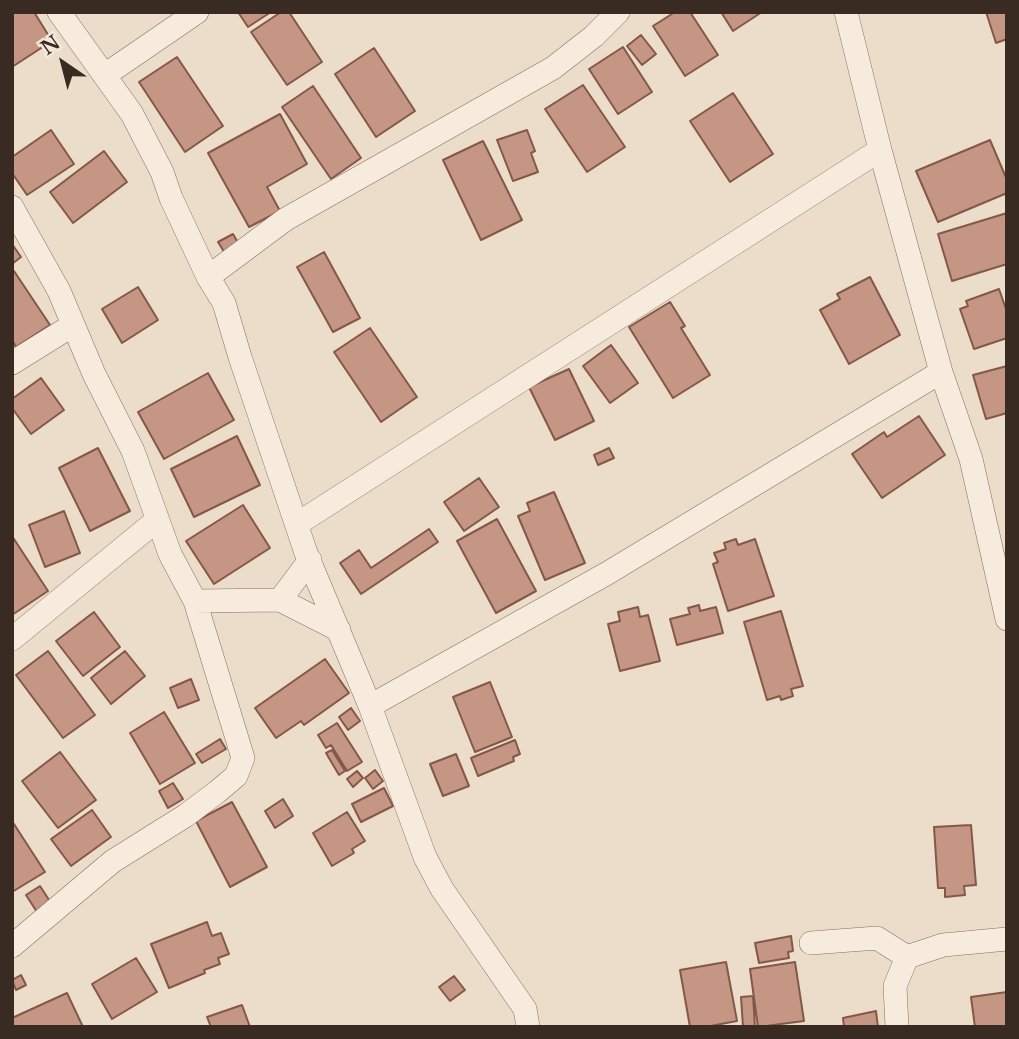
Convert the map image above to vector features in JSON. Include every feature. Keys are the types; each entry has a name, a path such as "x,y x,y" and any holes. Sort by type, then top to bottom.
{"street":[{"path":"59,12 132,114 150,148 170,198 224,303 310,560 370,706 425,857 442,889 525,1009 528,1027"},
{"path":"105,75 197,12"},
{"path":"208,276 286,219 553,68 594,36 618,12"},
{"path":"846,12 880,150 941,372 971,459 1007,620"},
{"path":"297,524 880,150"},
{"path":"12,207 59,291 94,374 133,451 156,521 195,601 243,758 236,776 185,816 113,861 12,946"},
{"path":"12,363 74,325"},
{"path":"370,706 606,574 941,372"},
{"path":"12,639 156,521"},
{"path":"280,600 310,560"},
{"path":"195,601 280,600 339,630"},
{"path":"811,943 877,938 907,957"},
{"path":"897,1027 895,986 907,957 943,945 1007,939"}],"building":[{"path":"12,12 34,12 52,41 12,67"},
{"path":"238,12 271,12 248,27"},
{"path":"281,12 289,12 322,62 287,85 251,32"},
{"path":"675,12 690,12 718,55 685,76 653,26"},
{"path":"721,12 762,12 733,31"},
{"path":"986,12 1007,12 1007,39 996,43"},
{"path":"641,35 656,54 642,65 627,46"},
{"path":"623,47 652,92 618,114 589,69"},
{"path":"374,48 415,111 376,137 335,74"},
{"path":"177,57 223,126 185,152 139,82"},
{"path":"583,85 625,147 587,172 545,109"},
{"path":"313,86 361,158 331,179 282,107"},
{"path":"733,93 773,154 730,182 690,121"},
{"path":"280,114 307,164 267,187 280,211 249,227 208,153"},
{"path":"51,130 74,164 27,195 12,173 12,157"},
{"path":"527,130 535,151 531,153 538,172 513,181 497,140"},
{"path":"990,140 1007,180 1007,193 938,222 916,171"},
{"path":"483,141 522,220 481,240 443,160"},
{"path":"104,151 127,182 73,223 50,192"},
{"path":"1007,213 1007,264 952,281 938,234"},
{"path":"233,234 240,246 226,255 218,242"},
{"path":"12,244 21,257 12,264"},
{"path":"324,252 360,318 333,332 297,267"},
{"path":"14,271 50,325 16,347 12,340"},
{"path":"870,277 900,335 849,364 820,310 840,299 837,294"},
{"path":"138,287 158,320 122,343 102,309"},
{"path":"999,289 1007,312 1007,338 974,349 960,309 968,306 966,301"},
{"path":"670,302 685,326 681,328 710,375 673,398 629,327"},
{"path":"370,328 417,397 381,422 334,352"},
{"path":"611,345 638,383 610,403 583,366"},
{"path":"1007,366 1007,413 986,419 973,375"},
{"path":"569,369 594,421 555,440 529,387"},
{"path":"208,373 234,420 164,459 138,412"},
{"path":"41,378 64,410 31,434 12,408 12,399"},
{"path":"919,416 945,455 882,498 852,454 884,432 887,437"},
{"path":"237,436 260,485 194,517 171,469"},
{"path":"98,448 130,511 90,531 59,468"},
{"path":"609,448 614,458 598,465 594,455"},
{"path":"479,478 499,507 464,531 444,502"},
{"path":"554,492 585,563 545,580 518,516 530,511 527,503"},
{"path":"243,505 270,548 214,584 186,541"},
{"path":"64,511 80,553 45,567 29,525"},
{"path":"497,519 536,591 496,613 457,541"},
{"path":"429,529 438,542 361,594 340,563 359,550 371,568"},
{"path":"12,536 48,591 12,615"},
{"path":"736,539 738,545 755,539 774,596 728,611 713,564 718,562 714,553 726,549 724,543"},
{"path":"699,605 700,611 716,607 723,633 677,645 670,619 690,614 688,608"},
{"path":"638,607 640,617 648,615 660,661 620,671 608,624 620,621 618,612"},
{"path":"781,611 803,686 791,689 793,696 781,700 780,696 767,700 744,622"},
{"path":"94,612 120,647 83,676 56,641"},
{"path":"48,651 95,715 63,738 16,675"},
{"path":"125,651 145,676 111,704 91,678"},
{"path":"325,659 349,693 304,725 301,721 276,738 255,708"},
{"path":"191,679 199,700 178,708 170,688"},
{"path":"490,682 512,737 475,752 453,697"},
{"path":"351,708 360,721 348,730 339,717"},
{"path":"164,712 195,763 160,784 130,733"},
{"path":"337,723 362,762 347,771 331,745 326,748 318,735"},
{"path":"220,739 226,749 202,763 196,754"},
{"path":"515,740 520,754 513,757 514,761 478,776 471,758"},
{"path":"332,750 345,771 339,775 326,753"},
{"path":"60,752 96,800 58,828 22,781"},
{"path":"456,754 469,786 443,796 430,764"},
{"path":"375,770 383,781 373,789 365,778"},
{"path":"357,771 363,778 353,787 347,779"},
{"path":"173,783 183,799 168,808 159,791"},
{"path":"384,788 393,806 361,822 352,804"},
{"path":"283,799 293,816 275,828 265,811"},
{"path":"232,802 267,867 230,887 196,821"},
{"path":"92,810 111,837 71,866 51,839"},
{"path":"347,812 365,841 352,849 354,853 332,866 313,833"},
{"path":"12,821 45,872 12,892"},
{"path":"971,825 976,885 964,886 965,895 945,897 945,888 938,888 934,827"},
{"path":"40,886 51,903 37,912 26,895"},
{"path":"207,922 212,936 221,933 229,954 218,958 220,964 204,970 205,973 169,988 151,944"},
{"path":"791,936 793,951 788,952 789,958 759,963 755,943"},
{"path":"136,958 157,992 112,1019 92,984"},
{"path":"726,962 737,1021 690,1027 680,970"},
{"path":"795,962 804,1021 758,1027 750,969"},
{"path":"21,975 26,985 16,990 12,980"},
{"path":"454,976 465,990 450,1001 439,987"},
{"path":"1007,992 1007,1027 975,1027 971,997"},
{"path":"67,993 83,1027 12,1027 12,1018"},
{"path":"753,996 755,1027 743,1027 741,997"},
{"path":"242,1005 250,1027 211,1027 207,1017"},
{"path":"876,1011 878,1027 844,1027 843,1018"}]}
